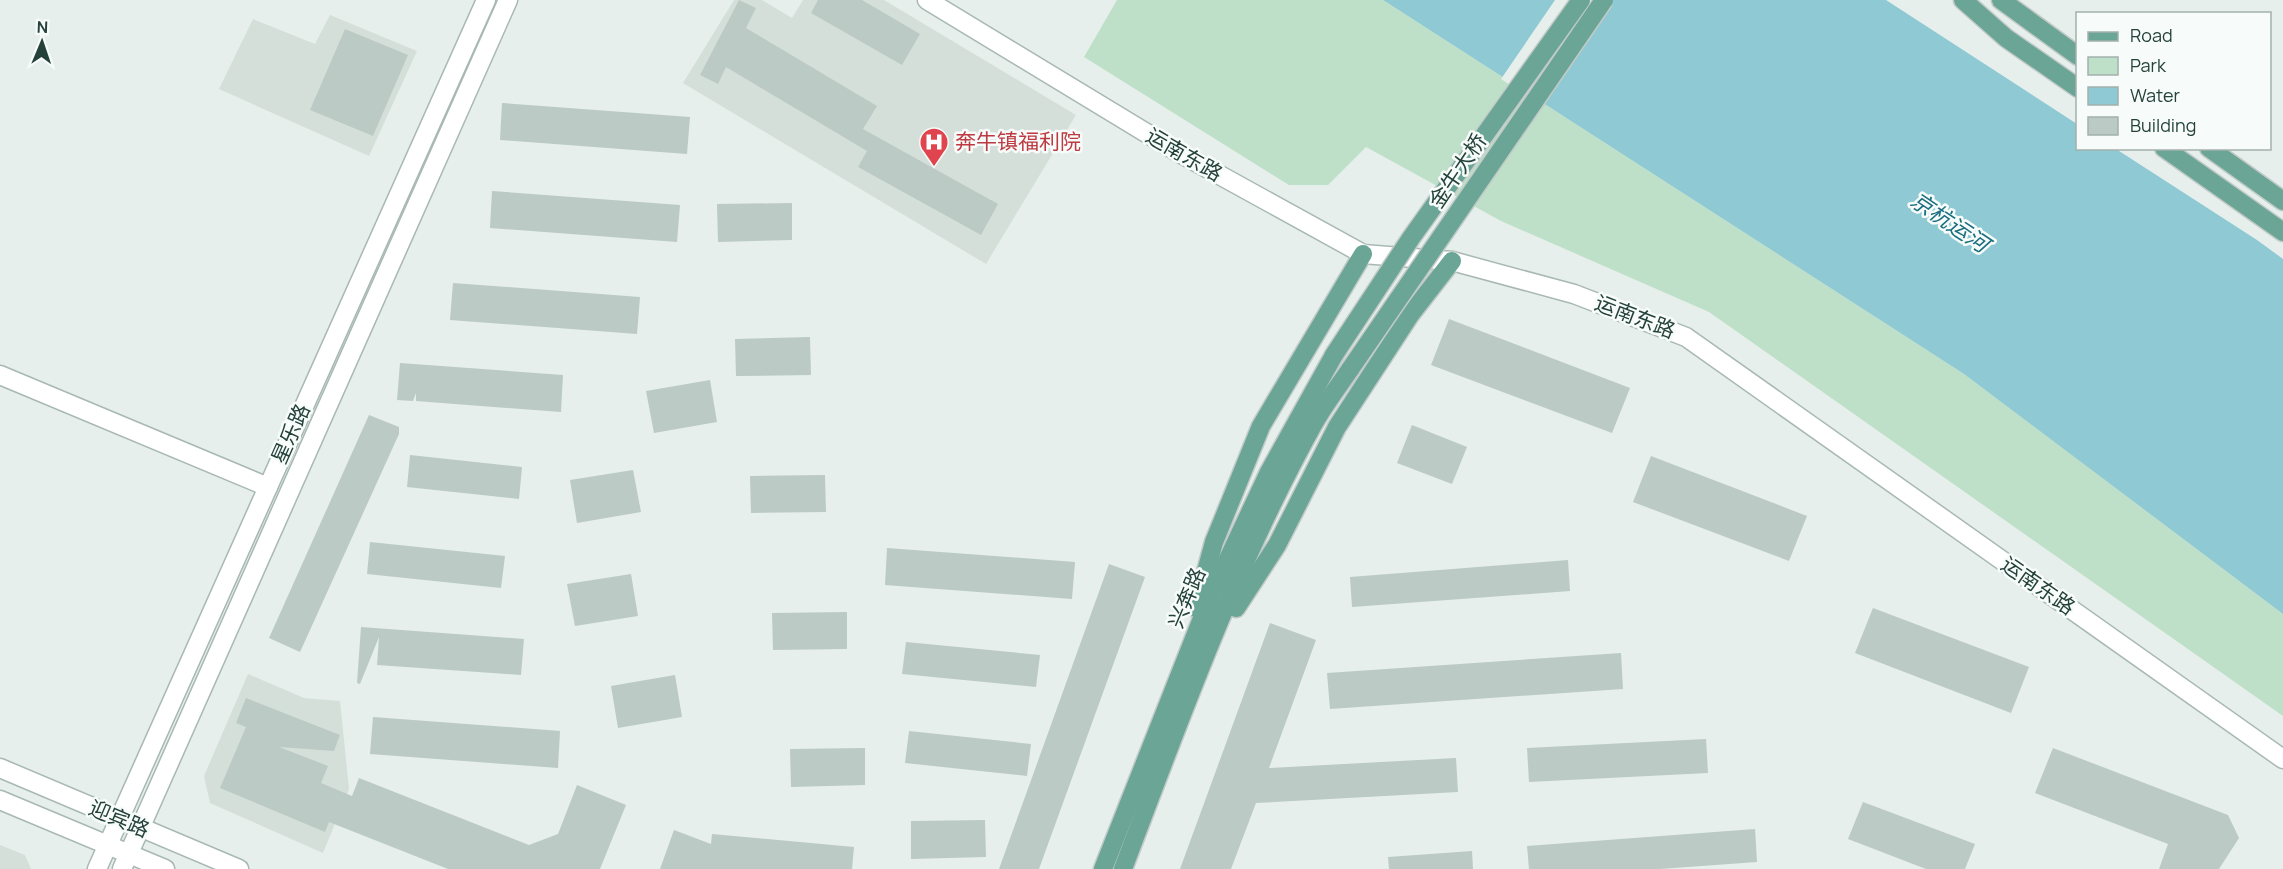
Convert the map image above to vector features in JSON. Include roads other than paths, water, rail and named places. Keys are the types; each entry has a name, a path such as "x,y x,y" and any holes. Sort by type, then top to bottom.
{"main road":[{"name":"金牛大桥","path":"1334,355 1411,238 1581,0"},
{"name":"金牛大桥","path":"1196,655 1314,423 1604,0"},
{"path":"1963,0 2006,38 2076,87"},
{"path":"2001,0 2076,55"},
{"path":"2167,150 2283,232"},
{"path":"2212,150 2283,201"},
{"path":"1196,655 1196,606 1214,542 1261,426 1363,254"},
{"path":"1123,869 1196,655 1277,545 1337,427 1410,315 1452,261"},
{"name":"兴奔路","path":"1103,869 1196,655 1212,593 1269,472 1334,355"}],"street":[{"name":"星乐路","path":"97,869 486,0"},
{"name":"星乐路","path":"126,861 508,0"},
{"name":"运南东路","path":"927,0 1176,152 1363,254 1452,261 1574,294 1686,337 2283,759"},
{"path":"0,375 268,487"},
{"name":"迎宾路","path":"0,768 239,869"},
{"name":"迎宾路","path":"0,800 107,845 126,861 165,869"}],"water":[{"name":"京杭运河","path":"1383,0 1886,0 2076,123 2076,150 2118,150 2257,240 2283,259 2283,614 1964,374"}],"place":[{"name":"奔牛镇福利院","path":"934,168"}]}
